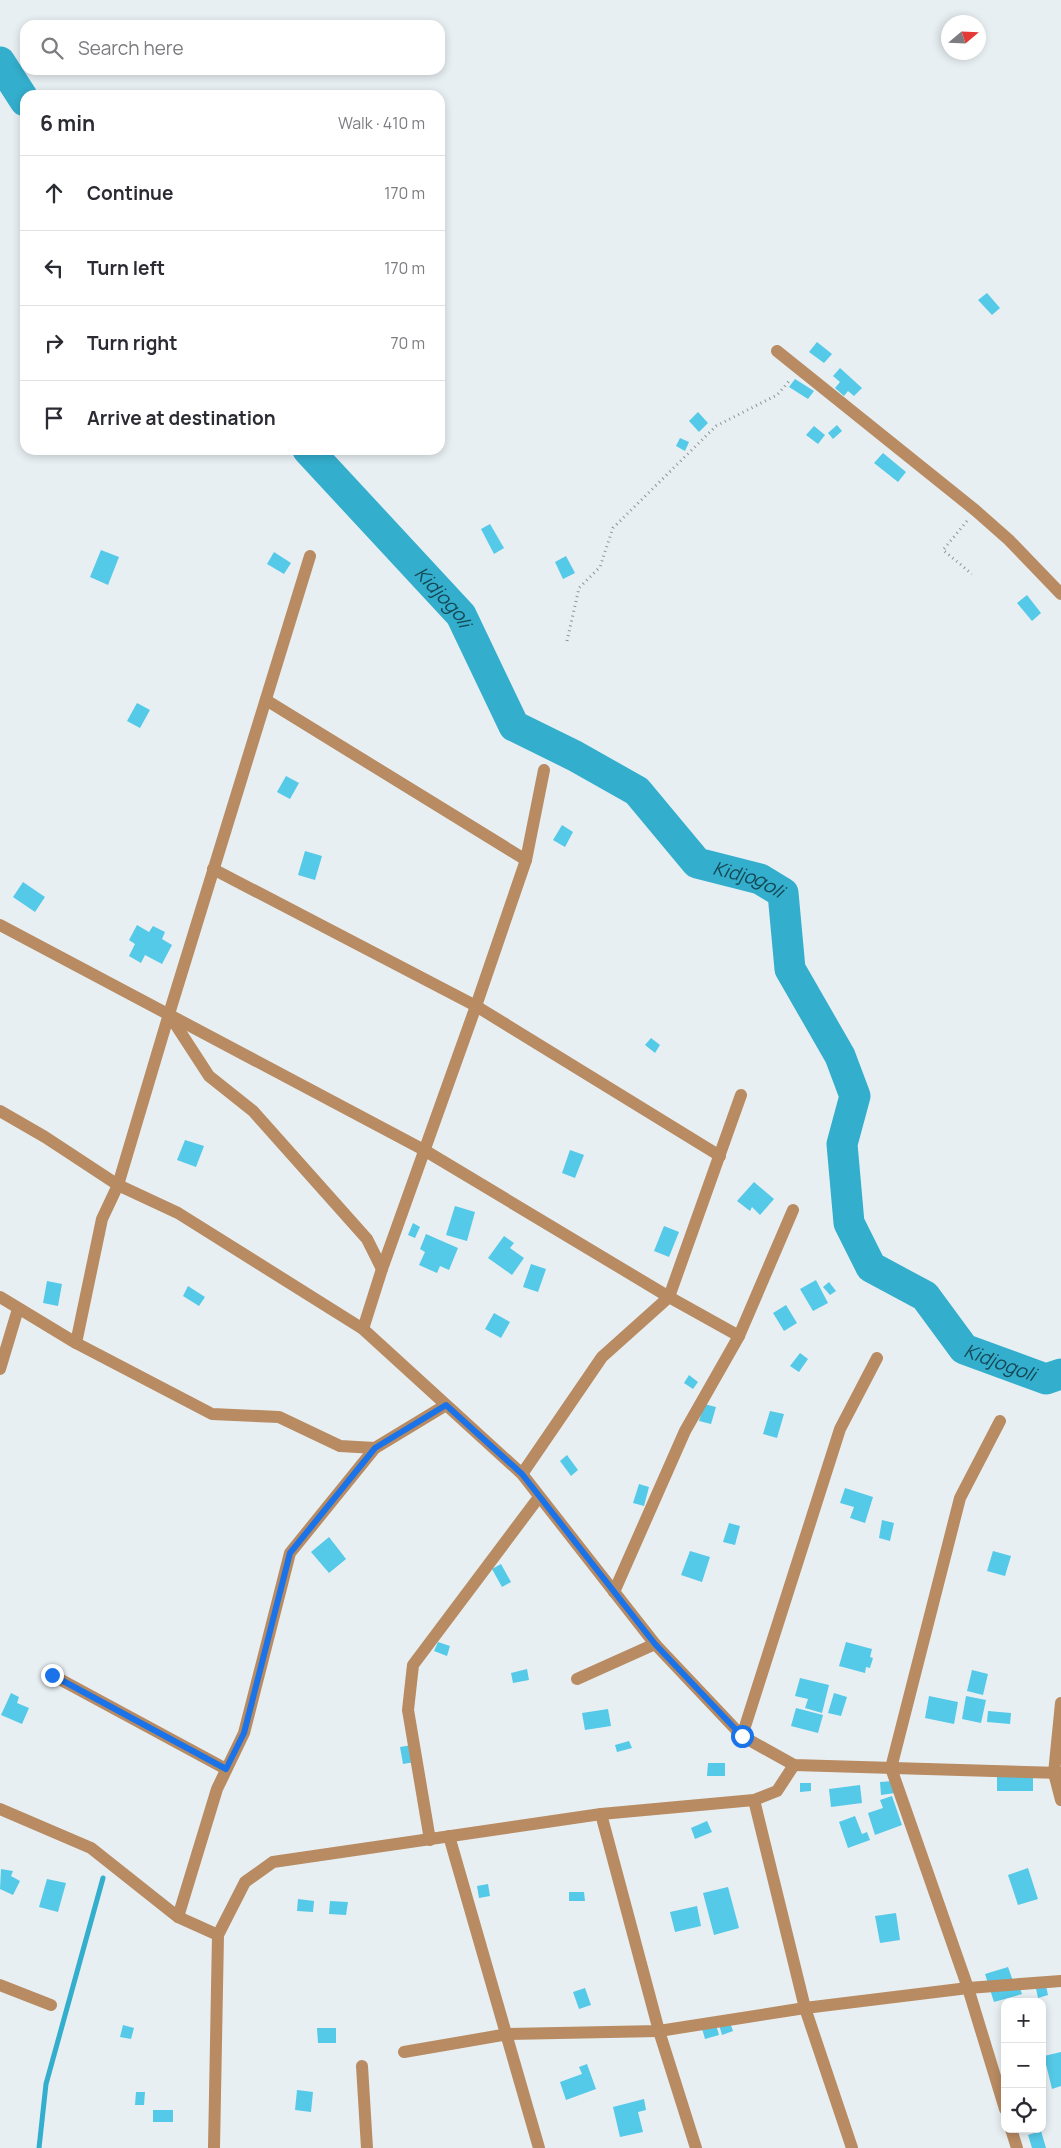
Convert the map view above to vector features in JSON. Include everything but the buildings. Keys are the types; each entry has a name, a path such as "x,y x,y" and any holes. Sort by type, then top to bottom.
{"street":[{"path":"777,351 975,510 1009,540 1061,594"},
{"path":"76,1344 102,1219 118,1185 310,556"},
{"path":"266,700 526,860"},
{"path":"363,1330 382,1269 526,860 544,770"},
{"path":"214,869 476,1006 720,1156"},
{"path":"0,925 424,1150 739,1336"},
{"path":"169,1014 209,1076 254,1111 367,1239 382,1269"},
{"path":"522,1474 602,1356 670,1296 741,1095"},
{"path":"0,1111 45,1137 118,1185 178,1213 363,1330 522,1474 655,1644 742,1736 794,1765 1058,1773"},
{"path":"614,1592 685,1431 739,1336 793,1210"},
{"path":"0,1297 18,1310 76,1344 212,1414 279,1416 340,1446 375,1448"},
{"path":"0,1369 18,1310"},
{"path":"742,1736 840,1429 877,1358"},
{"path":"178,1917 217,1789 244,1733 290,1553 375,1448 446,1405"},
{"path":"1000,1421 960,1498 892,1768 968,1988 1001,2096"},
{"path":"430,1840 408,1710 413,1665 539,1497"},
{"path":"577,1679 655,1644"},
{"path":"52,1675 226,1769"},
{"path":"1061,1704 1058,1773 1061,1800"},
{"path":"214,2148 218,1935 245,1882 273,1862 600,1814 754,1800 777,1791 794,1765"},
{"path":"754,1800 805,2008 852,2148"},
{"path":"0,1809 91,1848 178,1917 218,1935"},
{"path":"600,1814 659,2031 696,2148"},
{"path":"449,1836 508,2034 539,2148"},
{"path":"404,2052 508,2034 659,2031 805,2008 968,1988 1061,1981"},
{"path":"0,1985 51,2004"},
{"path":"362,2066 367,2148"},
{"path":"1012,2133 1017,2148"}],"path":[{"path":"567,641 579,588 600,567 613,528 716,426 776,395 800,369"},
{"path":"972,574 944,550 975,510"}],"waterway":[{"name":"Kidjogoli","path":"0,62 20,93"},
{"name":"Kidjogoli","path":"313,455 461,615 514,726 575,756 637,791 697,863 760,879 783,893 790,969 840,1056 855,1096 842,1144 849,1223 871,1267 925,1296 964,1349 1046,1379 1061,1374"},
{"path":"39,2148 46,2084 103,1878"}],"route":[{"path":"52,1675 226,1769 244,1733 290,1553 375,1448 446,1405 522,1474 655,1644 742,1736"}]}
